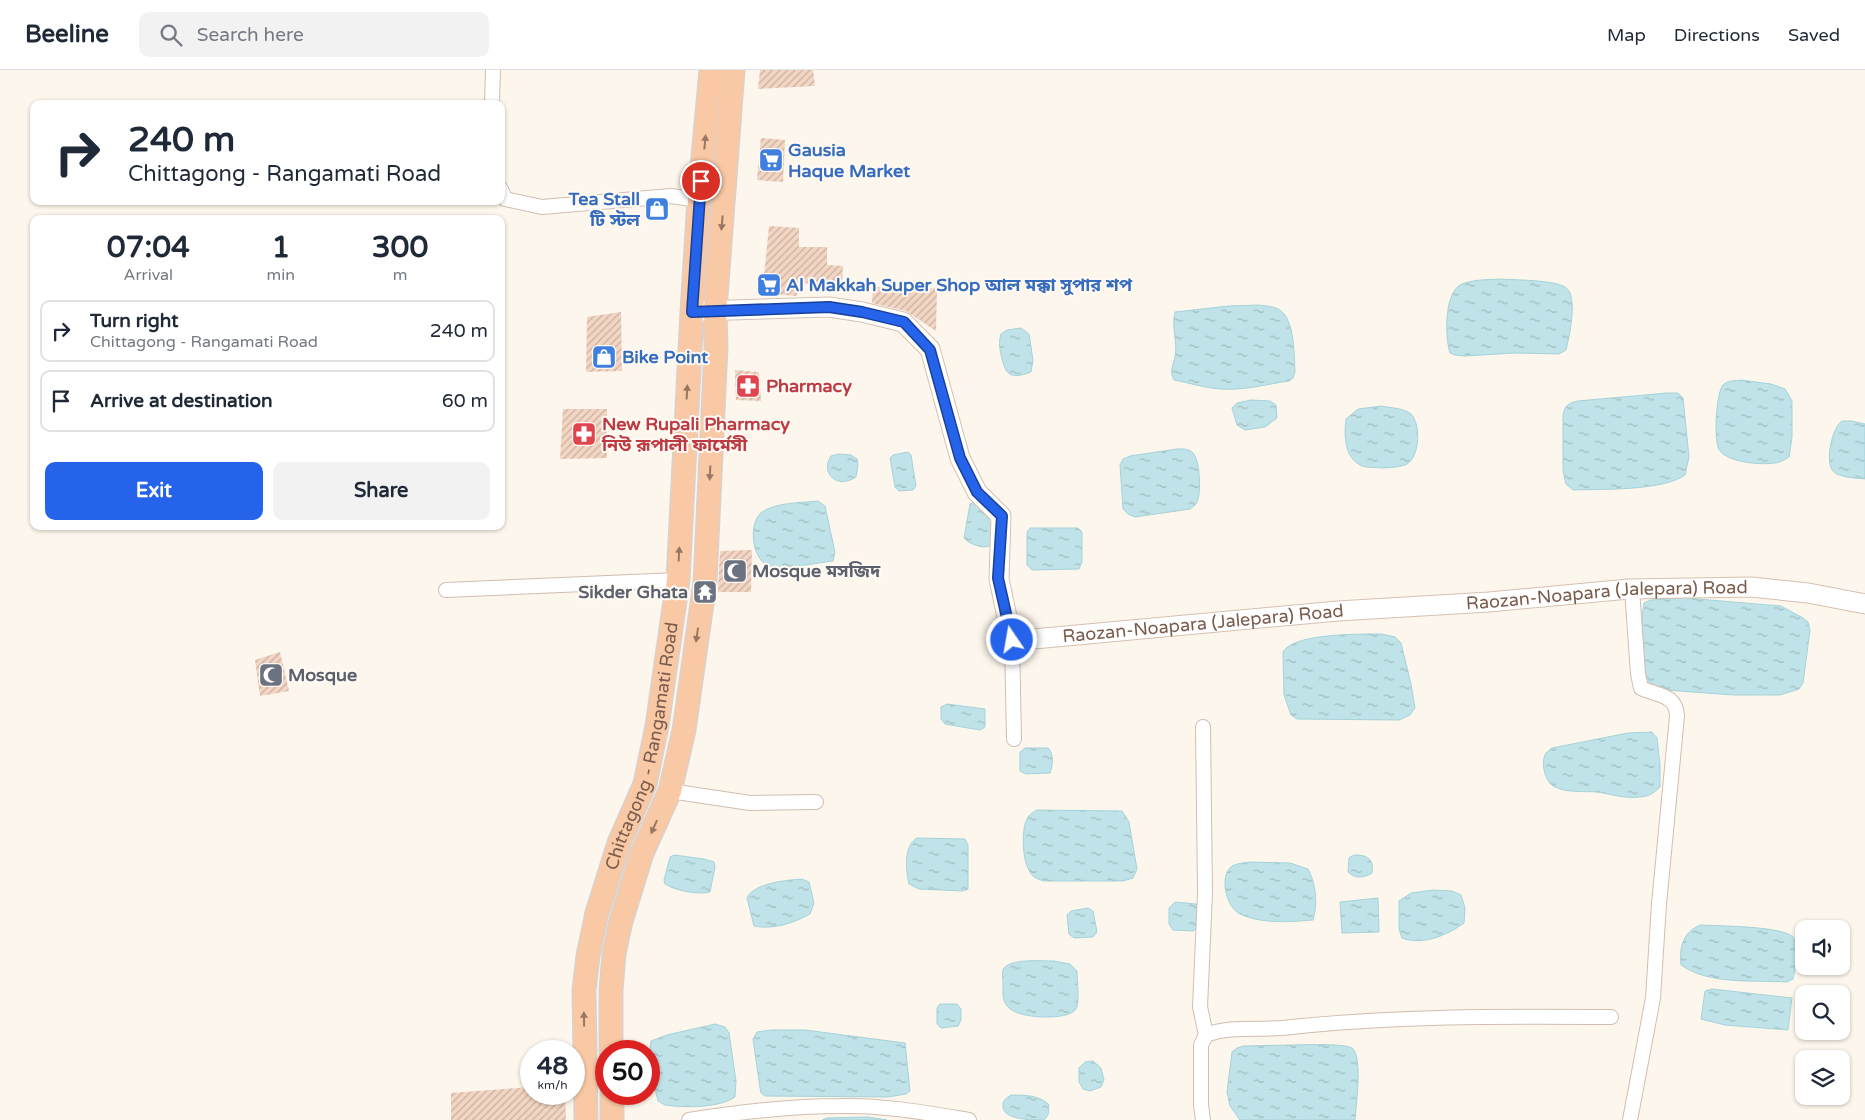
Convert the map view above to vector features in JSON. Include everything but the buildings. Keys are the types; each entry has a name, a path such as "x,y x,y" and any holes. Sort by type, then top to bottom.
{"highway":[{"name":"Chittagong - Rangamati Road","path":"586,1120 584,990 588,956 597,913 619,842 645,784 657,726 678,580 692,312 711,70"},
{"name":"Chittagong - Rangamati Road","path":"611,1040 611,990 614,954 621,921 642,853 670,791 684,730 704,582 716,347 716,310 733,70"},
{"path":"612,1105 612,1120"}],"main road":[{"path":"692,312 829,307 862,312 904,322 930,350 960,458 977,492 1002,516 998,578 1012,640"},
{"name":"Raozan-Noapara (Jalepara) Road","path":"1012,640 1338,611 1489,602 1632,589 1751,587 1808,593 1865,604"}],"street":[{"path":"492,100 493,70"},
{"path":"505,199 542,207 671,196 700,200"},
{"path":"446,590 678,580"},
{"path":"1630,1120 1653,998 1677,716 1676,706 1671,699 1641,688 1638,674 1632,589"},
{"path":"1012,640 1014,739"},
{"path":"1203,727 1205,893 1200,1006 1206,1035 1201,1045 1201,1105 1204,1120"},
{"path":"670,791 750,803 816,802"},
{"path":"1206,1035 1216,1031 1458,1016 1611,1017"},
{"path":"689,1120 741,1111 842,1106 917,1111 943,1118 969,1120"}],"water":[{"path":"1500,279 1552,283 1565,287 1569,291 1572,317 1566,350 1559,354 1515,353 1464,356 1450,353 1447,337 1447,317 1448,307 1455,290 1460,285 1469,282"},
{"path":"1258,305 1279,309 1286,316 1294,349 1295,372 1293,378 1289,381 1229,389 1209,388 1174,380 1172,371 1176,351 1175,312"},
{"path":"1021,328 1029,334 1033,360 1031,372 1018,376 1010,374 1004,367 1000,339 1001,334 1007,330"},
{"path":"1741,380 1771,384 1785,389 1792,401 1792,437 1789,457 1781,462 1769,464 1738,461 1720,451 1716,429 1717,407 1721,390 1727,382"},
{"path":"1678,393 1683,398 1689,457 1685,475 1675,480 1648,487 1573,490 1566,484 1563,470 1563,415 1568,405 1578,401"},
{"path":"1251,400 1270,401 1276,405 1277,418 1265,427 1245,430 1237,425 1232,408 1237,403"},
{"path":"1382,406 1405,410 1411,414 1418,432 1415,454 1405,465 1384,468 1364,467 1356,462 1348,452 1345,439 1346,419 1358,409"},
{"path":"1842,421 1865,424 1865,479 1841,475 1834,472 1831,468 1830,446 1835,430"},
{"path":"1177,449 1189,450 1193,453 1197,462 1200,486 1196,505 1190,509 1135,517 1128,514 1123,509 1120,465 1123,459 1130,456"},
{"path":"908,452 911,455 916,486 913,490 899,491 895,487 890,458 893,455"},
{"path":"839,454 851,455 857,459 856,477 849,481 837,481 829,474 828,462 831,456"},
{"path":"818,501 825,506 835,552 833,561 787,567 772,567 765,564 756,551 754,542 753,533 757,517 762,512 775,506"},
{"path":"974,502 990,522 992,540 990,546 976,545 964,538 970,504"},
{"path":"1030,528 1078,528 1082,532 1082,562 1079,569 1032,570 1027,565 1027,532"},
{"path":"1686,598 1781,606 1808,622 1810,630 1803,683 1799,689 1780,695 1734,695 1665,690 1649,682 1644,670 1642,617 1644,603 1651,600"},
{"path":"1382,634 1395,637 1401,643 1415,708 1410,715 1399,720 1297,719 1291,715 1284,695 1283,652 1289,646 1300,641 1328,636"},
{"path":"947,704 985,709 985,727 980,730 945,724 941,719 941,707"},
{"path":"1652,732 1657,738 1660,787 1648,795 1628,797 1597,792 1565,790 1551,785 1544,772 1544,757 1552,748 1628,733"},
{"path":"1025,748 1048,748 1050,750 1052,767 1050,773 1026,774 1020,771 1020,752"},
{"path":"1037,810 1122,811 1129,822 1137,869 1133,878 1123,881 1044,881 1035,877 1030,872 1025,858 1023,835 1028,817"},
{"path":"917,838 965,839 968,845 968,889 963,891 919,889 909,884 907,859 909,847"},
{"path":"674,855 714,862 715,867 710,892 687,892 665,884 664,880 670,857"},
{"path":"1354,855 1366,857 1371,861 1372,873 1360,877 1348,872 1349,858"},
{"path":"1251,862 1290,863 1308,869 1313,881 1315,894 1313,920 1266,921 1248,917 1235,911 1226,893 1226,874 1233,866"},
{"path":"802,879 809,882 814,903 810,914 783,925 769,927 754,926 747,898 751,893 772,883"},
{"path":"1433,890 1452,891 1461,895 1465,908 1464,923 1450,932 1435,938 1418,941 1402,938 1399,929 1399,901 1411,893"},
{"path":"1378,898 1379,932 1342,933 1340,902"},
{"path":"1175,902 1196,904 1200,909 1198,928 1193,931 1173,930 1169,924 1169,908"},
{"path":"1088,908 1093,911 1097,932 1093,937 1074,938 1069,934 1067,915 1071,911"},
{"path":"1701,925 1735,926 1787,933 1795,940 1793,979 1787,982 1718,979 1692,971 1681,965 1681,952 1686,936"},
{"path":"1026,961 1054,961 1070,964 1077,971 1078,997 1076,1009 1064,1015 1043,1017 1021,1014 1008,1007 1003,994 1003,970 1006,966"},
{"path":"1712,989 1792,998 1788,1030 1725,1025 1701,1019 1705,991"},
{"path":"940,1004 957,1004 961,1009 961,1020 958,1026 941,1028 937,1024 937,1008"},
{"path":"715,1024 725,1027 729,1033 736,1081 735,1097 720,1103 692,1107 665,1105 660,1102 660,1040 654,1040"},
{"path":"805,1030 905,1043 910,1091 906,1094 888,1097 765,1096 761,1093 753,1039 757,1032"},
{"path":"1332,1045 1352,1048 1357,1060 1358,1070 1355,1120 1240,1120 1230,1106 1227,1092 1232,1052 1243,1046"},
{"path":"1093,1061 1101,1068 1104,1080 1101,1087 1090,1091 1083,1089 1079,1082 1079,1068 1085,1062"},
{"path":"1011,1095 1041,1099 1049,1105 1048,1115 1044,1120 1039,1120 1008,1115 1003,1107 1003,1103"},
{"path":"868,1117 887,1120 822,1120 827,1118"}],"place":[{"name":"Gausia Haque Market","path":"771,160"},
{"name":"Tea Stall টি স্টল","path":"657,209"},
{"name":"Al Makkah Super Shop আল মক্কা সুপার শপ","path":"769,285"},
{"name":"Bike Point","path":"604,357"},
{"name":"Pharmacy","path":"748,386"},
{"name":"New Rupali Pharmacy নিউ রূপালী ফার্মেসী","path":"584,434"},
{"name":"Mosque মসজিদ","path":"735,571"},
{"name":"Sikder Ghata","path":"705,592"},
{"name":"Mosque","path":"271,675"}],"route":[{"path":"701,181 692,312 829,307 862,312 904,322 930,350 960,458 977,492 1002,516 998,578 1012,640"}]}
